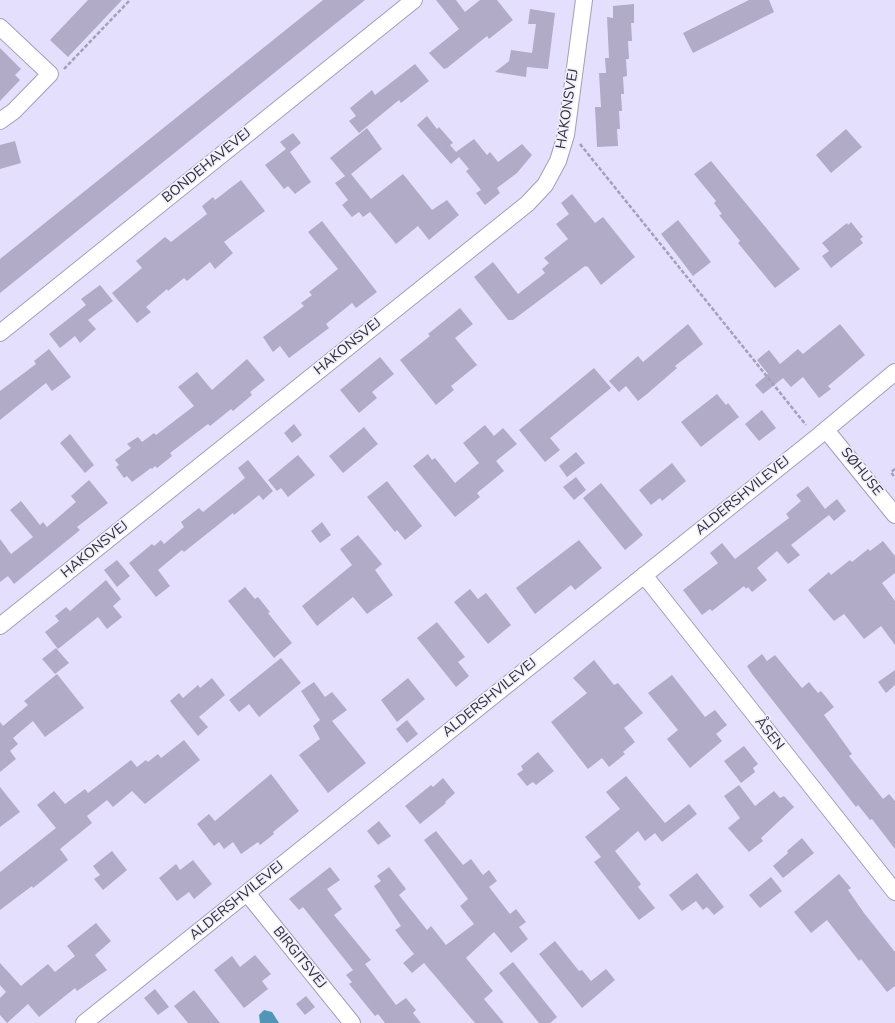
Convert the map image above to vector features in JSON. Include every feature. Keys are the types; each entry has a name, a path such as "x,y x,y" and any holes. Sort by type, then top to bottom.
{"street":[{"name":"BONDEHAVEVEJ","path":"0,333 414,0"},
{"name":"HAKONSVEJ","path":"0,626 528,204 545,185 554,170 566,135 584,0"},
{"path":"0,27 50,74 14,112 0,121"},
{"name":"ALDERSHVILEVEJ","path":"84,1023 821,434 895,372"},
{"name":"SØHUSE","path":"821,434 895,514"},
{"name":"ÅSEN","path":"644,575 895,892"},
{"name":"BIRGITSVEJ","path":"247,893 352,1023"}],"path":[{"path":"50,74 63,69 130,0"},
{"path":"566,135 579,143 821,434"},
{"path":"895,469 891,472 895,478"}],"water":[{"path":"264,1010 272,1012 279,1023 260,1023 259,1015"}],"building":[{"path":"88,0 122,0 68,57 50,40"},
{"path":"323,0 365,0 0,293 0,259"},
{"path":"436,0 456,0 465,12 480,0 497,0 513,20 489,39 487,36 444,69 429,53 459,29"},
{"path":"749,0 769,0 774,12 693,53 683,33"},
{"path":"634,4 634,23 631,23 632,41 628,41 629,59 626,59 627,76 623,77 624,94 621,94 622,111 619,111 620,129 617,129 618,146 597,147 595,107 601,107 599,73 606,73 605,58 609,58 607,17 613,18 613,6"},
{"path":"530,9 555,13 548,69 527,67 526,77 495,72 509,61 511,50 532,53 536,24 528,24"},
{"path":"0,48 21,69 15,75 20,80 0,101"},
{"path":"415,64 429,81 401,103 399,100 359,133 349,121 356,116 350,108 372,90 375,95"},
{"path":"427,116 437,129 439,127 453,143 450,145 456,152 474,139 487,155 490,152 498,162 522,144 532,155 517,173 497,188 500,193 485,205 476,193 481,190 466,171 469,169 459,157 451,164 417,125"},
{"path":"367,128 382,149 351,174 371,199 403,174 432,210 447,200 459,215 429,240 418,226 396,244 370,212 363,217 359,212 352,217 342,205 348,200 335,183 345,176 330,158"},
{"path":"846,129 862,147 831,173 816,155"},
{"path":"293,133 301,143 290,152 311,182 295,194 288,186 284,189 265,165 286,149 280,142"},
{"path":"15,141 21,163 0,169 0,145"},
{"path":"711,161 800,269 775,288 738,243 740,241 719,215 722,214 714,203 716,201 694,174"},
{"path":"241,180 265,211 224,242 233,253 215,269 210,262 187,281 184,278 168,291 167,289 146,307 151,312 137,323 112,293 142,268 136,261 165,237 171,242 207,214 202,206 213,197 215,200"},
{"path":"572,194 595,223 603,217 635,257 601,285 588,267 585,266 513,320 508,320 474,277 493,262 518,294 545,273 542,269 549,263 544,258 568,239 556,224 569,214 561,203"},
{"path":"678,220 711,262 693,276 661,234"},
{"path":"322,221 377,292 356,308 352,303 326,324 329,328 289,358 280,346 273,352 263,337 304,306 301,303 312,295 309,292 338,269 308,232"},
{"path":"851,222 863,237 860,239 863,243 831,268 822,256 829,251 822,243 847,223 848,225"},
{"path":"100,285 113,301 88,320 96,329 80,343 75,336 60,348 49,334 86,305 81,299"},
{"path":"460,308 473,324 455,338 477,365 451,386 454,390 436,405 400,360 430,336 428,334"},
{"path":"688,324 703,344 675,366 677,368 638,401 626,386 619,392 609,381 638,356 643,362"},
{"path":"840,324 865,355 828,386 831,389 819,398 803,377 791,387 783,378 763,394 755,385 768,374 757,360 769,350 780,364 798,349 803,354"},
{"path":"49,349 71,377 52,391 46,383 0,420 0,391 36,364 34,361"},
{"path":"380,357 394,374 372,392 377,398 359,413 340,390"},
{"path":"247,359 265,380 250,392 252,395 233,411 231,409 210,426 208,424 170,453 172,456 157,468 155,466 152,469 151,468 132,482 127,476 124,478 116,467 119,465 115,460 131,448 127,444 138,437 142,442 154,433 156,435 194,406 178,387 197,372 212,390"},
{"path":"594,368 611,388 550,438 560,450 545,462 519,430"},
{"path":"717,394 726,405 728,403 739,417 701,447 681,422"},
{"path":"762,410 776,428 759,441 745,424"},
{"path":"294,424 302,435 292,443 284,433"},
{"path":"485,425 494,436 503,428 517,444 496,461 504,471 477,493 480,497 455,517 413,466 428,454 432,460 435,458 455,483 479,463 463,443"},
{"path":"364,427 378,444 343,473 329,456"},
{"path":"70,434 94,465 85,473 60,443"},
{"path":"576,452 585,463 567,477 559,466"},
{"path":"298,455 315,475 288,497 281,488 277,491 268,480"},
{"path":"248,460 273,491 263,500 259,495 234,515 233,513 184,552 182,550 158,570 170,586 156,597 129,563 152,544 154,546 161,540 164,544 184,527 181,522 199,508 203,512 245,478 238,468"},
{"path":"672,463 686,481 662,501 660,498 651,505 639,490"},
{"path":"576,477 586,490 574,500 563,487"},
{"path":"89,480 108,503 77,527 80,530 14,584 8,576 0,582 0,539 11,554 33,537 10,510 21,501 40,525 43,522 47,527 76,502 71,496"},
{"path":"387,481 422,526 405,540 397,530 395,532 367,497"},
{"path":"601,483 643,535 625,550 583,498"},
{"path":"808,486 825,509 837,499 846,511 834,521 829,515 791,545 800,555 788,564 777,551 757,568 767,580 752,592 748,587 746,589 744,586 712,611 710,609 702,615 683,590 718,563 710,553 722,543 735,559 789,518 786,514 801,501 796,495"},
{"path":"322,522 331,535 320,543 311,531"},
{"path":"358,535 382,564 375,570 393,595 367,614 353,597 317,626 302,606 352,565 340,549"},
{"path":"579,540 602,568 575,590 571,585 535,614 516,588"},
{"path":"883,541 895,556 895,573 882,583 895,601 895,645 881,626 864,639 844,614 834,621 808,590 829,572 831,575 850,560 852,562 868,549 870,551"},
{"path":"117,560 130,576 117,587 104,570"},
{"path":"106,580 121,599 113,606 122,617 107,629 98,617 58,649 45,632 59,621 55,616 66,607 70,611"},
{"path":"245,587 255,599 258,597 270,612 268,613 292,643 274,658 228,601"},
{"path":"470,589 478,599 486,593 511,625 488,644 454,602"},
{"path":"437,622 465,657 458,662 469,676 456,687 417,638"},
{"path":"56,648 69,663 55,674 42,659"},
{"path":"762,654 767,661 775,655 802,688 809,682 818,693 821,691 834,707 824,715 852,754 849,756 883,799 889,794 895,801 895,849 872,819 870,820 858,805 856,807 752,674 747,666"},
{"path":"281,658 301,683 259,717 249,704 239,712 229,700"},
{"path":"594,660 614,685 618,683 643,713 624,728 635,742 623,752 625,754 609,767 602,758 588,769 551,722 587,693 573,678"},
{"path":"895,670 895,685 886,693 878,682"},
{"path":"57,674 84,708 45,737 33,721 13,738 18,744 10,751 16,759 0,772 0,722 3,726 28,705 24,701"},
{"path":"672,675 705,717 715,710 727,725 716,734 722,741 690,768 667,739 678,730 648,693"},
{"path":"212,678 225,695 199,717 208,727 198,736 170,701 179,693 183,698 198,685 200,688"},
{"path":"408,678 425,699 397,722 381,700"},
{"path":"314,682 325,697 332,692 347,710 332,721 366,763 328,793 299,755 320,739 313,726 320,720 301,691"},
{"path":"407,720 418,734 407,743 396,729"},
{"path":"184,740 200,760 145,804 132,791 113,807 107,800 87,816 92,823 60,849 68,860 33,888 32,886 0,910 0,872 56,828 37,805 54,791 65,804 85,789 88,793 131,760 137,767 146,760 148,762 158,754 161,758"},
{"path":"744,746 758,764 753,768 755,772 741,783 724,761"},
{"path":"538,752 554,771 536,785 533,782 527,786 517,774 523,770 521,766"},
{"path":"271,774 299,811 273,832 274,834 260,845 258,842 241,854 233,842 224,849 219,842 214,846 197,824 209,814 215,821"},
{"path":"626,776 665,823 689,804 697,814 662,842 655,833 645,841 638,831 615,851 641,884 638,887 655,908 639,920 594,862 601,857 585,837 620,809 606,792"},
{"path":"443,778 455,793 445,802 446,803 420,824 405,806 431,785 433,787"},
{"path":"739,785 755,806 774,791 780,798 784,796 794,807 761,838 763,841 749,852 728,828 740,818 724,796"},
{"path":"0,787 20,812 0,827"},
{"path":"379,821 391,836 378,845 367,831"},
{"path":"436,831 463,865 471,859 483,875 489,870 497,881 489,887 510,914 516,909 526,922 519,927 528,939 511,953 494,932 466,958 493,991 484,999 504,1023 475,1023 424,963 412,973 403,963 414,954 395,930 401,926 374,886 381,881 377,876 389,867 406,889 399,895 427,930 431,926 446,945 474,924 460,906 468,899 424,840"},
{"path":"802,838 814,853 783,878 773,866"},
{"path":"112,851 127,870 103,890 94,879 100,875 93,866"},
{"path":"193,860 212,884 194,899 189,892 177,901 159,878 176,864 180,870"},
{"path":"330,867 340,880 327,889 342,909 334,915 371,960 365,964 396,1005 406,998 416,1010 413,1013 421,1023 385,1023 378,1014 375,1016 349,984 352,982 346,975 353,970 303,907 299,910 289,899"},
{"path":"697,873 724,907 714,915 707,907 703,910 696,901 682,911 669,895"},
{"path":"839,874 851,888 848,890 864,913 895,952 895,986 887,992 861,959 859,961 827,920 811,933 794,912"},
{"path":"771,877 782,891 760,908 749,895"},
{"path":"96,923 111,941 95,955 107,970 77,991 75,988 39,1017 28,1004 7,1023 0,1015 0,998 6,992 0,985 0,963 21,986 48,964 55,972 75,956 67,946"},
{"path":"555,941 579,971 582,970 591,981 606,969 615,980 582,1008 539,954"},
{"path":"255,955 271,974 262,981 268,989 244,1008 214,970 232,956 240,967"},
{"path":"513,962 557,1017 550,1023 539,1023 499,973"},
{"path":"155,989 169,1007 158,1015 144,998"},
{"path":"194,990 220,1023 188,1023 174,1006"},
{"path":"306,996 315,1007 305,1015 296,1004"}]}
